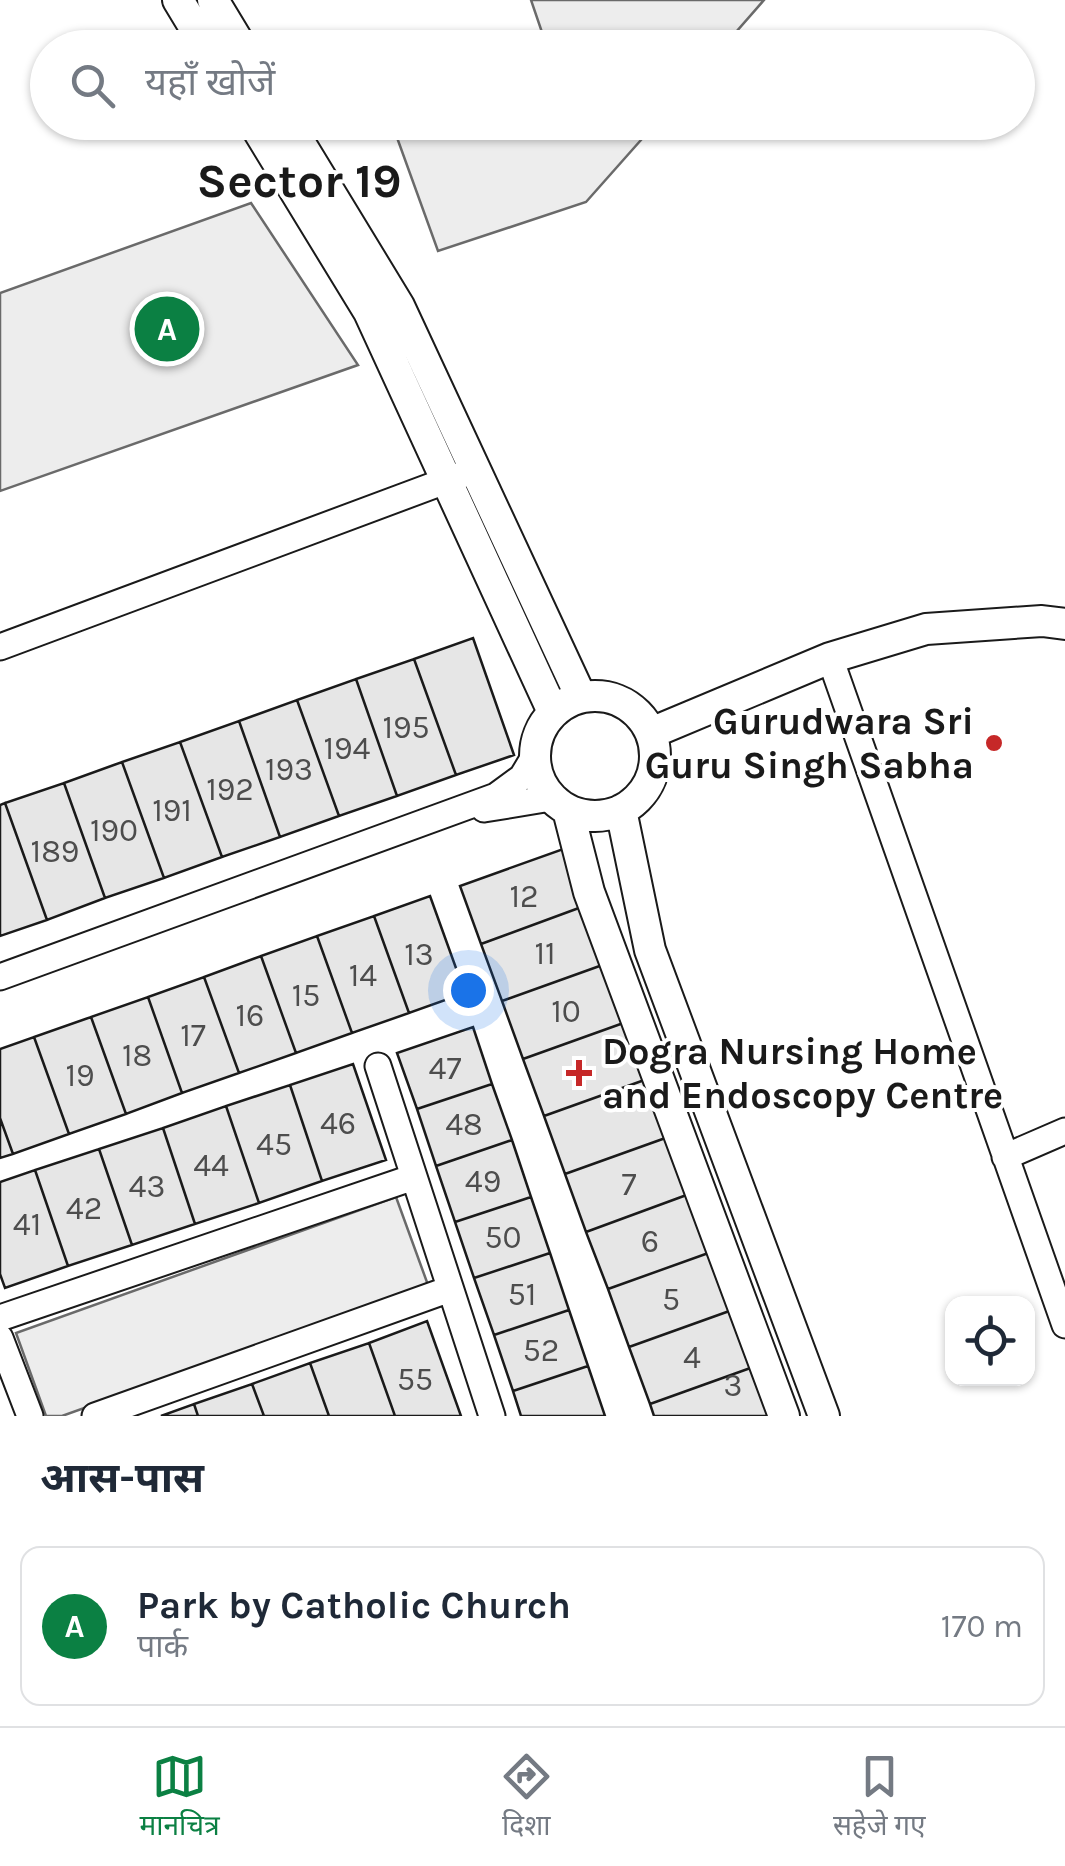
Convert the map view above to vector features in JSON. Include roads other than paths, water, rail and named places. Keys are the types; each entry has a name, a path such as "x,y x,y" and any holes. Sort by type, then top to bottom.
{"street":[{"path":"178,0 196,30"},
{"path":"213,0 231,30"},
{"path":"264,140 368,312 553,712"},
{"path":"298,140 399,306 581,697"},
{"path":"0,647 475,470"},
{"path":"651,733 830,658 926,629 1042,620 1065,624"},
{"path":"830,658 1065,1325"},
{"path":"0,977 496,796 522,777 534,757 539,732 553,712 581,697 602,696 623,702 639,715 651,733 656,757 650,781 635,801 621,810 587,816 560,804 449,814"},
{"path":"534,757 540,781 560,804 784,1416"},
{"path":"621,810 650,950 824,1416"},
{"path":"618,963 650,950"},
{"path":"378,1066 492,1416"},
{"path":"1006,1157 1065,1131"},
{"path":"0,1318 414,1177"},
{"path":"95,1416 450,1289"},
{"path":"0,1338 30,1416"}],"place":[{"name":"Park by Catholic Church","path":"167,329"},
{"name":"Gurudwara Sri Guru Singh Sabha","path":"994,743"},
{"name":"Dogra Nursing Home and Endoscopy Centre","path":"579,1073"}],"district":[{"name":"Sector 19","path":"299,180"}]}
